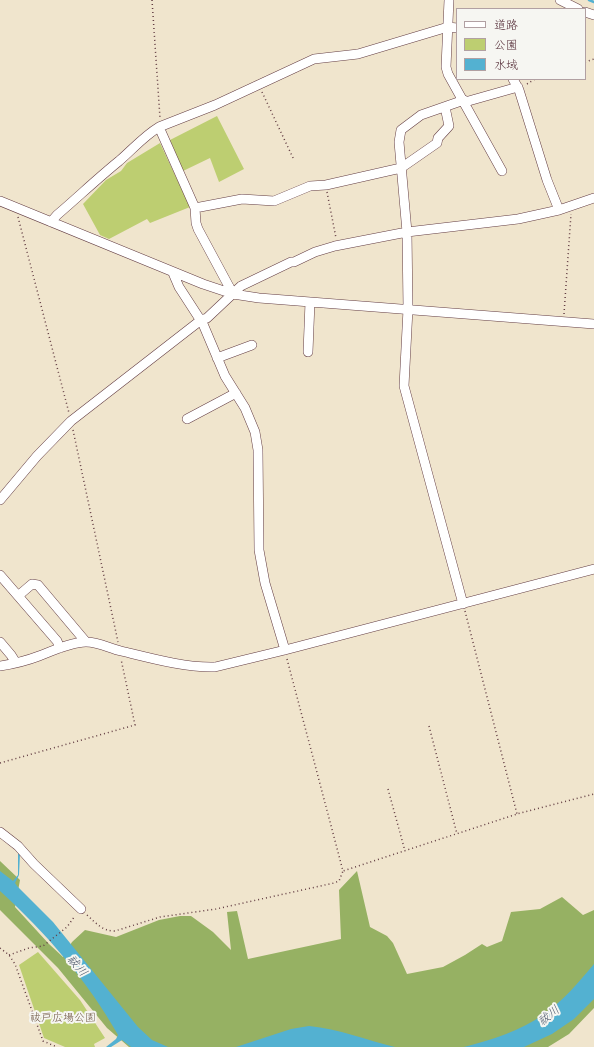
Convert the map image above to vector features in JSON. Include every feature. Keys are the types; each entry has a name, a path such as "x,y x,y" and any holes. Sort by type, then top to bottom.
{"street":[{"path":"449,0 453,27 446,67 448,74 502,171"},
{"path":"560,0 576,8"},
{"path":"51,222 105,171 160,126 215,105 314,59 358,54 453,27"},
{"path":"463,604 404,386 408,309 407,232 399,142 401,130 421,115 515,83 547,180 559,210"},
{"path":"195,208 242,199 274,200 310,186 326,185 401,168 437,143 438,138 449,126 445,106"},
{"path":"160,126 195,208 198,229 233,294"},
{"path":"0,500 37,456 71,421 201,320 207,318 241,286 291,262 337,245 407,232 518,219 559,210 594,198"},
{"path":"0,201 173,273 233,294 310,302 594,324"},
{"path":"173,273 179,286 201,320 225,376 248,415 257,440 259,550 265,583 285,650"},
{"path":"308,352 310,302"},
{"path":"217,358 252,345"},
{"path":"186,419 236,393"},
{"path":"0,666 16,663 60,648 86,642 97,643 120,650 178,663 215,667 594,569"},
{"path":"0,575 57,641 60,648"},
{"path":"18,596 32,584 38,585 86,642"},
{"path":"0,642 16,663"},
{"path":"0,832 18,846 34,864 81,909"}],"path":[{"path":"152,0 160,126"},
{"path":"258,85 294,160"},
{"path":"326,185 337,245"},
{"path":"563,322 571,215 569,206"},
{"path":"0,763 135,725 71,421 16,207"},
{"path":"463,604 517,814"},
{"path":"9,955 29,948 43,946 67,927 81,909 101,927 108,931 115,931 160,917 216,909 339,881 343,871 285,650"},
{"path":"429,726 457,834"},
{"path":"388,790 405,851"},
{"path":"343,871 517,814 594,794"},
{"path":"0,948 9,955 15,964 40,1036 43,1041 57,1047"}],"green space":[{"path":"217,116 244,169 219,182 210,158 183,171 170,140"},
{"path":"160,143 190,207 150,223 147,219 109,239 100,235 83,204 106,180 121,171 127,163"},
{"path":"0,861 20,880 15,907 63,957 72,942 85,930 116,937 159,920 180,916 191,916 213,932 231,950 227,912 237,911 248,959 341,939 339,890 357,871 370,927 387,936 393,943 407,974 443,967 482,944 487,947 502,941 511,912 540,909 562,897 583,915 594,910 594,1008 569,1034 548,1047 129,1047 107,1028 58,968 0,910"},
{"name":"祓戸広場公園","path":"38,952 80,1000 105,1038 94,1044 95,1047 65,1047 44,1038 19,965"}],"water":[{"name":"祓川","path":"18,853 20,854 19,875 15,883 17,886 53,922 138,1027 152,1040 168,1047 131,1047 122,1040 111,1047 106,1047 116,1039 118,1035 93,995 65,958 49,940 0,891 0,871 13,881 18,875"},
{"name":"祓川","path":"594,964 594,999 574,1019 552,1034 524,1047 464,1047 506,1034 535,1020 551,1009 564,997"},
{"path":"309,1026 342,1032 395,1047 236,1047 291,1029"}],"waterway":[{"path":"589,0 594,2"}]}
